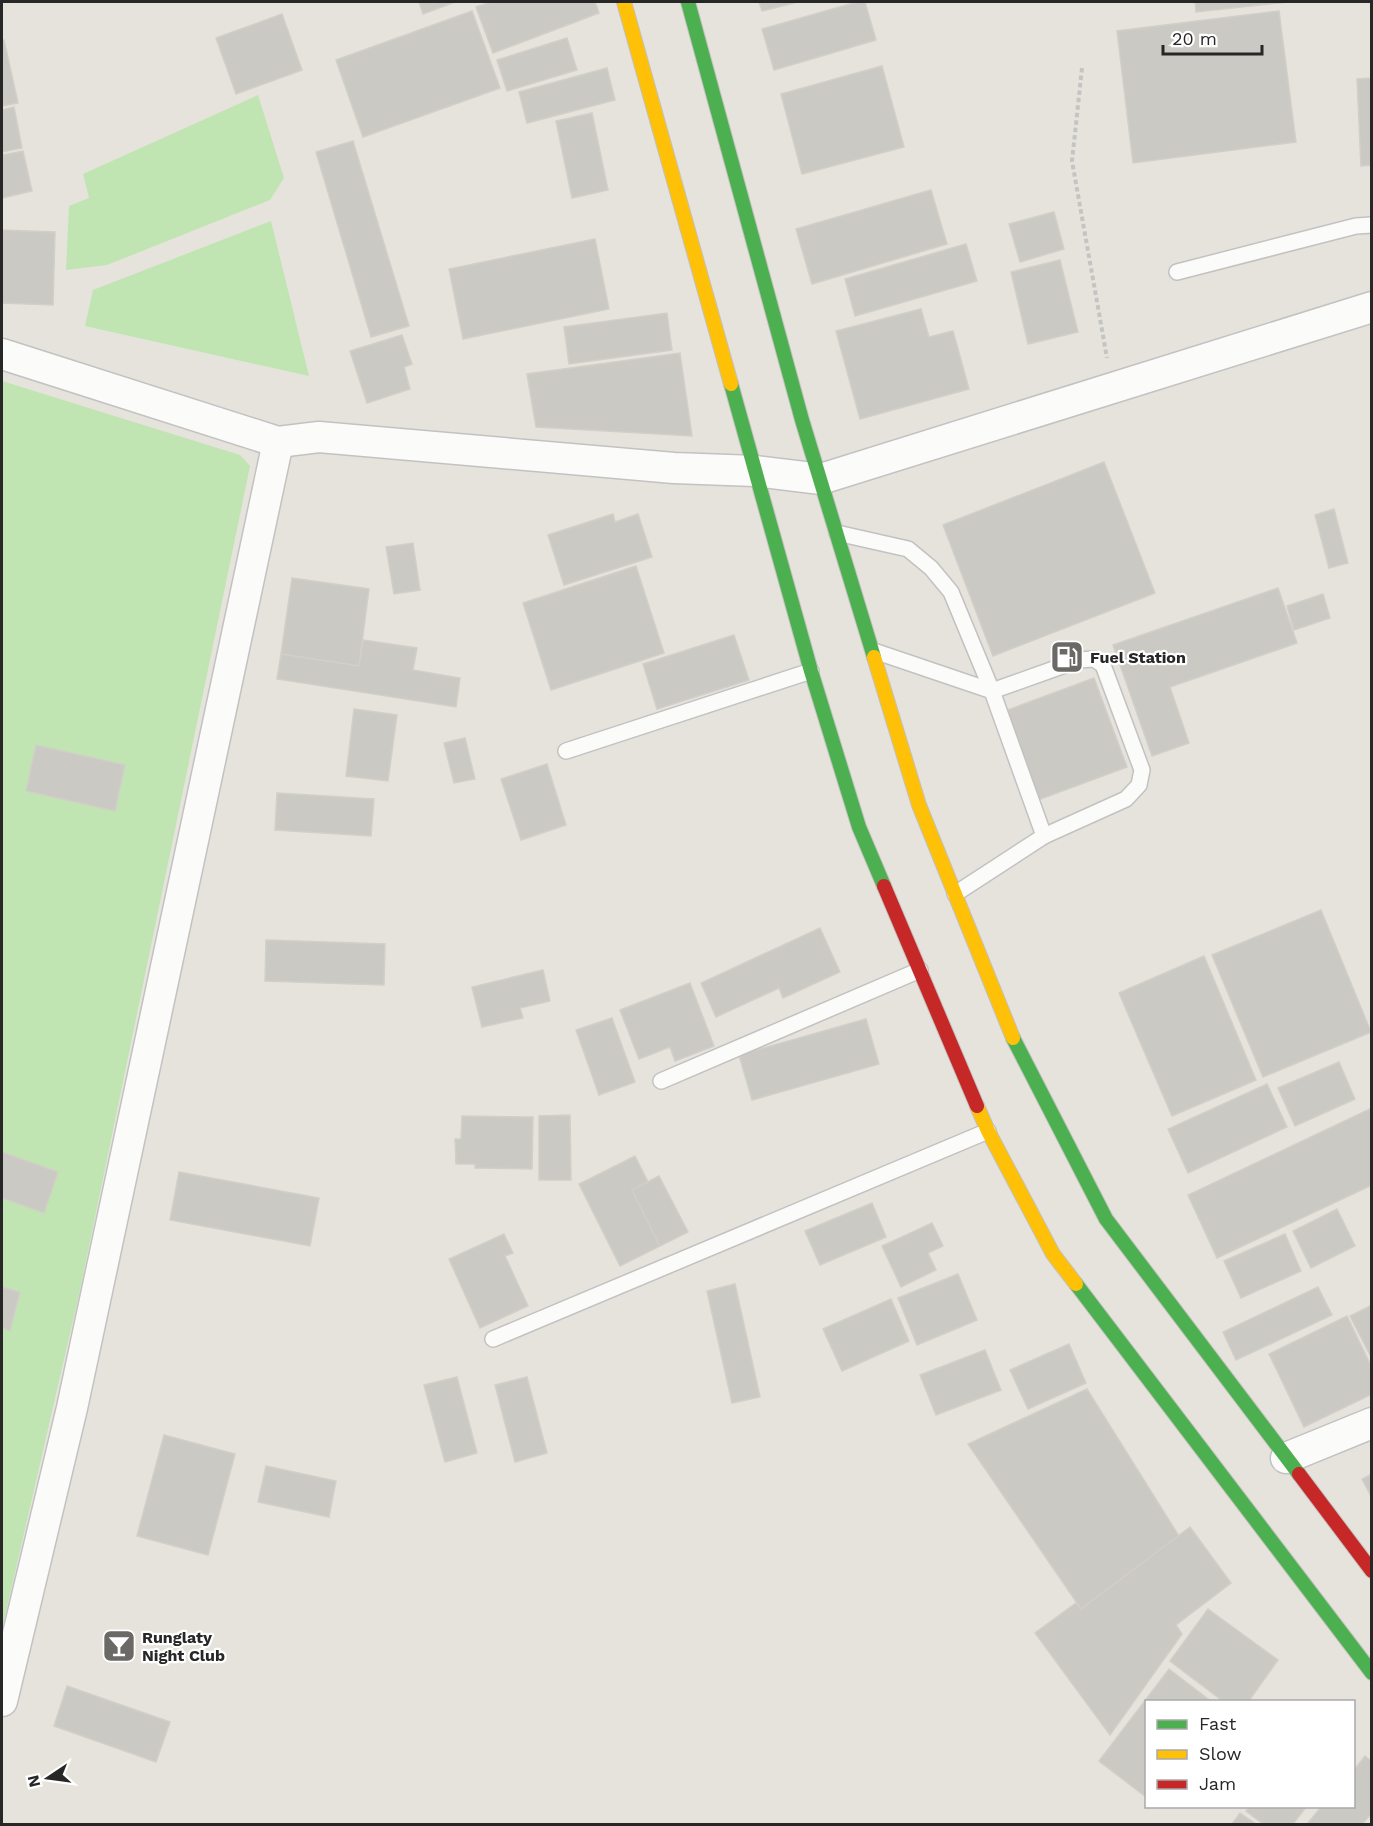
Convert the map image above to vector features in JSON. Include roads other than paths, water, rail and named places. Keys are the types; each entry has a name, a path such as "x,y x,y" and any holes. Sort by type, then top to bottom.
{"highway":[{"path":"624,2 755,471 859,827 988,1131 1053,1254 1371,1673"},
{"path":"688,2 802,420 919,806 1012,1038 1106,1219 1371,1572"}],"street":[{"path":"2,354 278,442 319,437 674,468 755,471 821,479 1371,308"},
{"path":"2,1701 72,1408 278,442"},
{"path":"1286,1458 1371,1423"}],"lane":[{"path":"1177,272 1356,226 1371,225"},
{"path":"835,532 908,549 931,568 951,592 992,691 1044,836"},
{"path":"871,650 992,691 1079,660 1094,659 1103,666 1142,770 1139,785 1125,799 1044,836 954,894"},
{"path":"566,751 812,671"},
{"path":"661,1081 920,970"},
{"path":"493,1339 988,1131"}],"place":[{"name":"Fuel Station","path":"1067,657"},
{"name":"Runglaty Night Club","path":"119,1646"}]}
